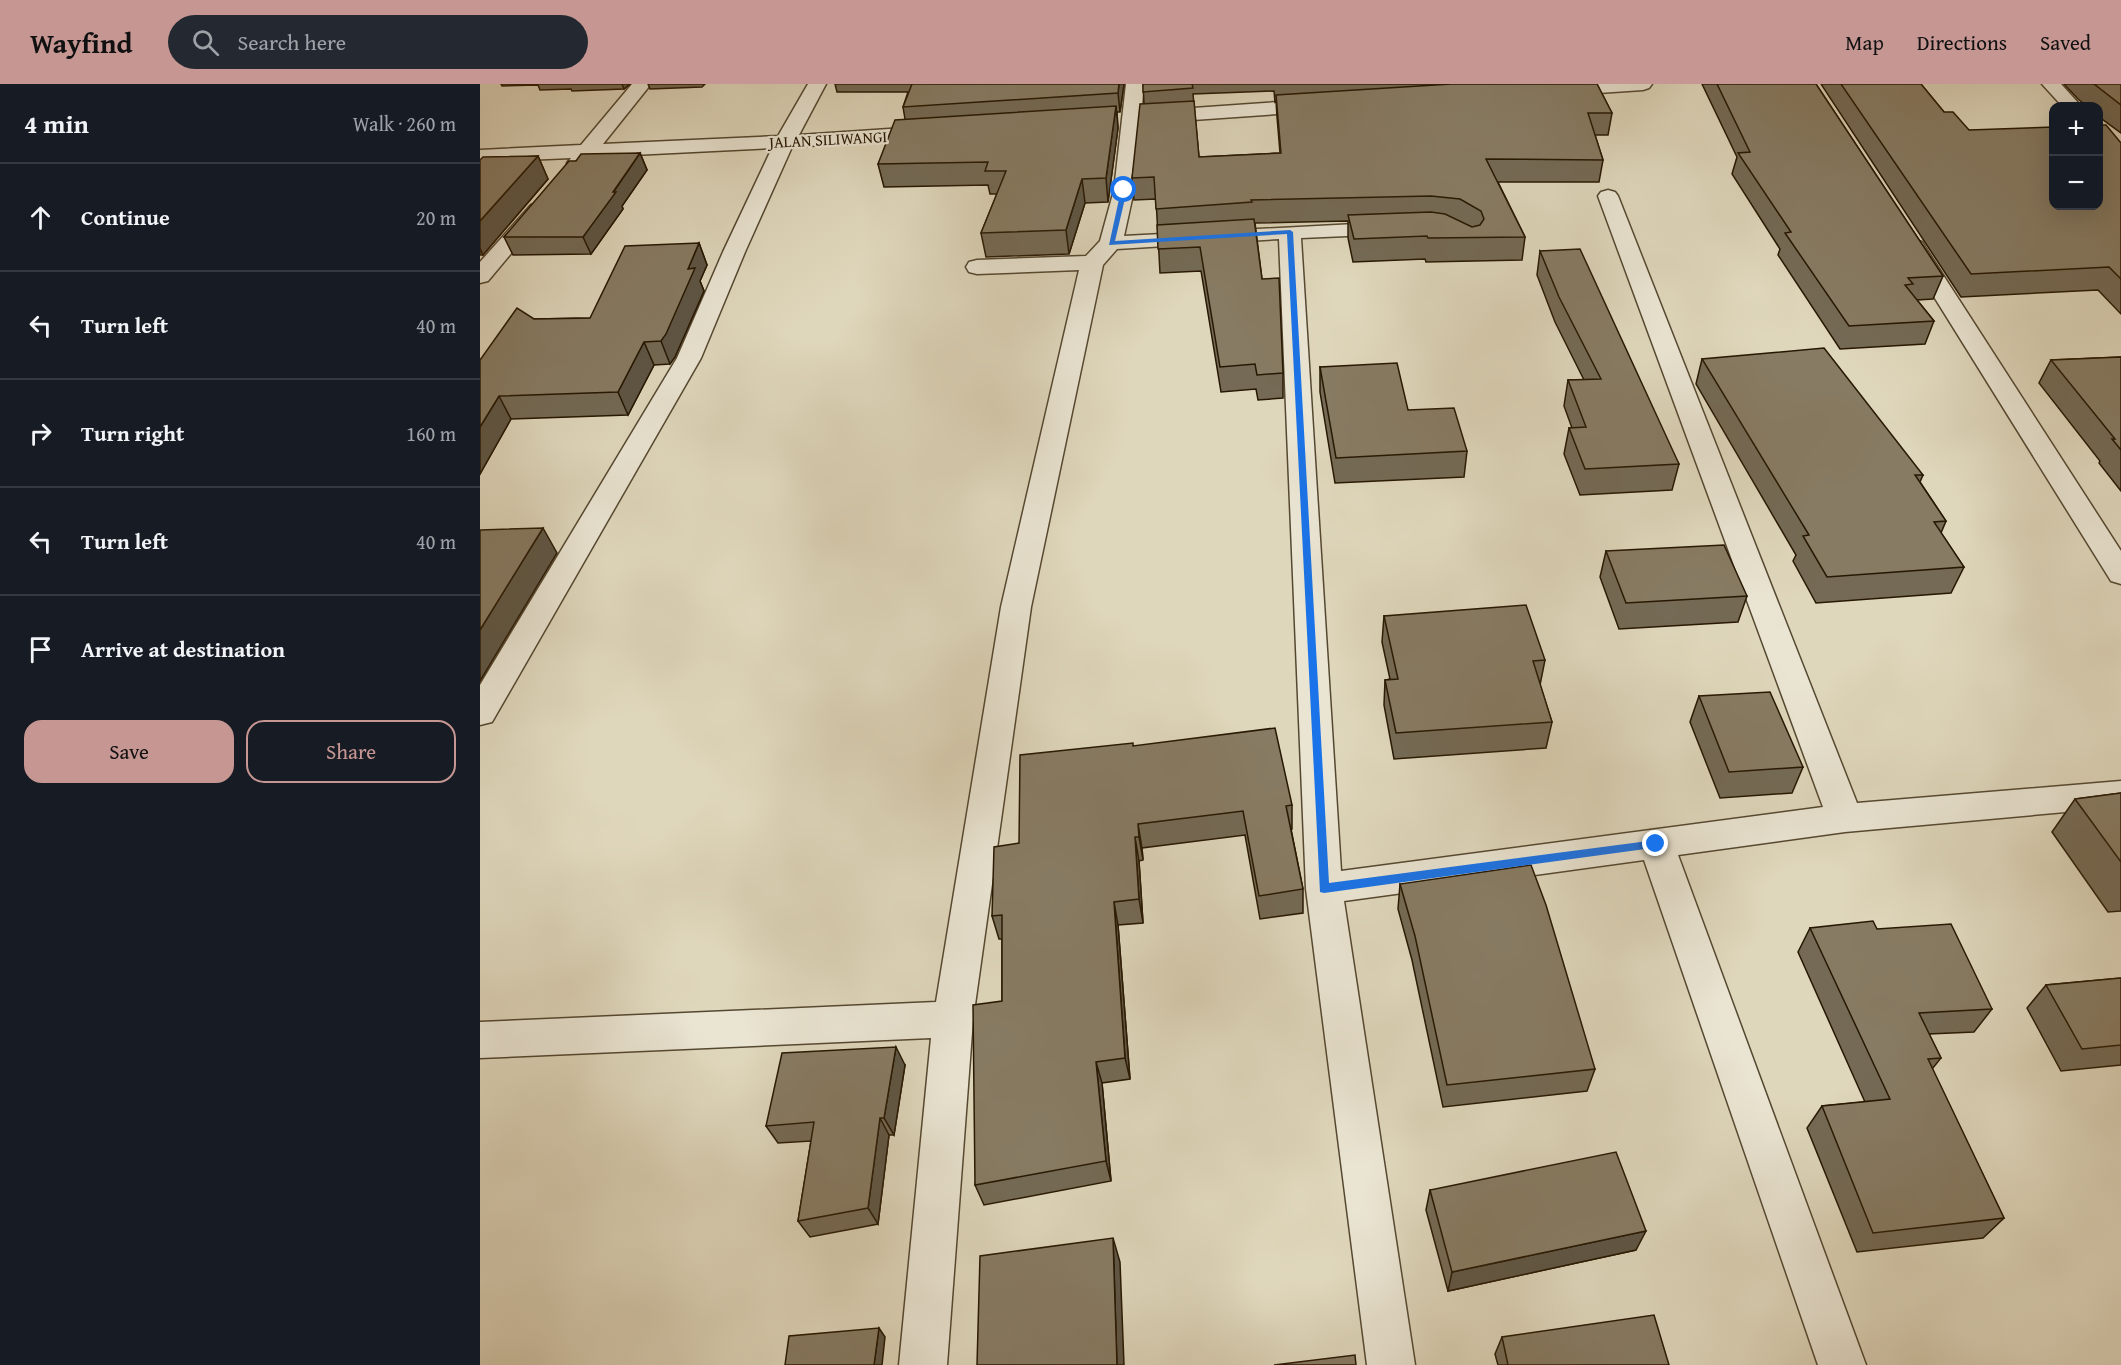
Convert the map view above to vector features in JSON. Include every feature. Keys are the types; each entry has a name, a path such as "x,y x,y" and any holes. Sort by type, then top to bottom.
{"street":[{"path":"564,178 642,84"},
{"path":"480,713 689,358 734,252 785,142 816,84"},
{"path":"923,1365 953,1019 1016,607 1075,350 1101,253 1124,190 1119,119 1135,84"},
{"path":"1537,91 1643,84"},
{"path":"2051,84 2068,102"},
{"path":"1119,119 1339,104"},
{"name":"JALAN SILIWANGI","path":"480,156 785,142 956,131"},
{"path":"480,276 549,196"},
{"path":"1608,196 1845,818"},
{"path":"977,267 1290,232 1417,227"},
{"path":"1290,232 1324,889 1391,1365"},
{"path":"1904,232 2006,388 2121,574"},
{"path":"1324,889 1845,818 2121,795"},
{"path":"1656,844 1842,1365"},
{"path":"480,1040 953,1019"}],"building":[{"path":"912,84 1119,84 1118,93 903,107"},
{"path":"1143,84 1192,84 1193,88 1143,92"},
{"path":"1451,84 1597,84 1612,113 1588,113 1603,160 1486,159 1525,237 1428,238 1427,236 1354,239 1348,215 1431,212 1445,214 1472,227 1480,225 1484,219 1481,211 1460,199 1431,196 1251,200 1252,202 1156,209 1154,177 1132,178 1140,104 1194,101 1199,157 1281,153 1276,95"},
{"path":"1717,84 1816,84 1943,276 1908,278 1913,284 1905,285 1934,321 1849,326 1785,233 1791,232 1738,153 1750,152"},
{"path":"1841,84 1921,84 1944,112 1953,112 1969,130 2049,127 2049,210 2103,210 2103,125 2106,125 2121,143 2121,279 2109,267 1971,274"},
{"path":"2094,84 2121,84 2121,105"},
{"path":"1116,106 1106,178 1082,179 1066,230 981,233 1006,171 985,171 988,162 878,164 895,120"},
{"path":"640,153 613,192 616,192 583,237 504,237 569,161 576,161 581,154"},
{"path":"538,156 480,221 480,160 483,157"},
{"path":"1254,219 1262,279 1279,278 1283,373 1257,375 1255,364 1220,367 1200,247 1158,249 1157,225"},
{"path":"699,243 688,269 695,268 666,334 661,341 644,342 618,392 499,396 480,427 480,360 517,308 534,319 590,318 625,246"},
{"path":"1580,249 1679,464 1585,469 1569,428 1586,427 1568,380 1601,379 1559,297 1540,251"},
{"path":"1824,348 1923,475 1915,475 1946,521 1934,522 1964,567 1827,577 1803,536 1809,535 1702,359"},
{"path":"2121,357 2121,450 2112,439 2115,439 2051,360"},
{"path":"1397,363 1408,410 1454,408 1467,451 1336,458 1320,367"},
{"path":"543,528 480,630 480,530"},
{"path":"1724,545 1747,596 1626,603 1606,551"},
{"path":"1526,605 1545,660 1533,661 1552,722 1396,733 1385,680 1398,679 1384,616"},
{"path":"1770,692 1803,767 1729,772 1699,696"},
{"path":"1275,728 1292,805 1286,806 1303,889 1259,896 1243,811 1138,824 1139,837 1135,837 1139,899 1114,902 1125,1058 1096,1062 1106,1161 975,1185 973,1005 1002,1001 1002,915 992,916 994,847 1019,843 1020,755 1133,743 1133,746"},
{"path":"2121,793 2121,862 2075,799"},
{"path":"1531,865 1546,905 1595,1069 1447,1085 1415,936 1400,884"},
{"path":"1873,921 1877,929 1951,924 1992,1009 1919,1013 1941,1058 1928,1059 2004,1218 1873,1233 1822,1106 1890,1099 1810,928"},
{"path":"2121,978 2121,1045 2082,1049 2046,985"},
{"path":"896,1047 884,1118 880,1118 868,1208 798,1221 814,1122 766,1126 782,1053"},
{"path":"1616,1152 1646,1231 1452,1272 1430,1190"},
{"path":"1113,1238 1117,1365 977,1365 980,1256"},
{"path":"1654,1315 1669,1365 1508,1365 1502,1337"},
{"path":"879,1328 874,1365 785,1365 789,1336"},
{"path":"1355,1355 1356,1365 1274,1365"}],"route":[{"path":"1124,190 1111,243 1290,232 1324,889 1656,844"}]}
